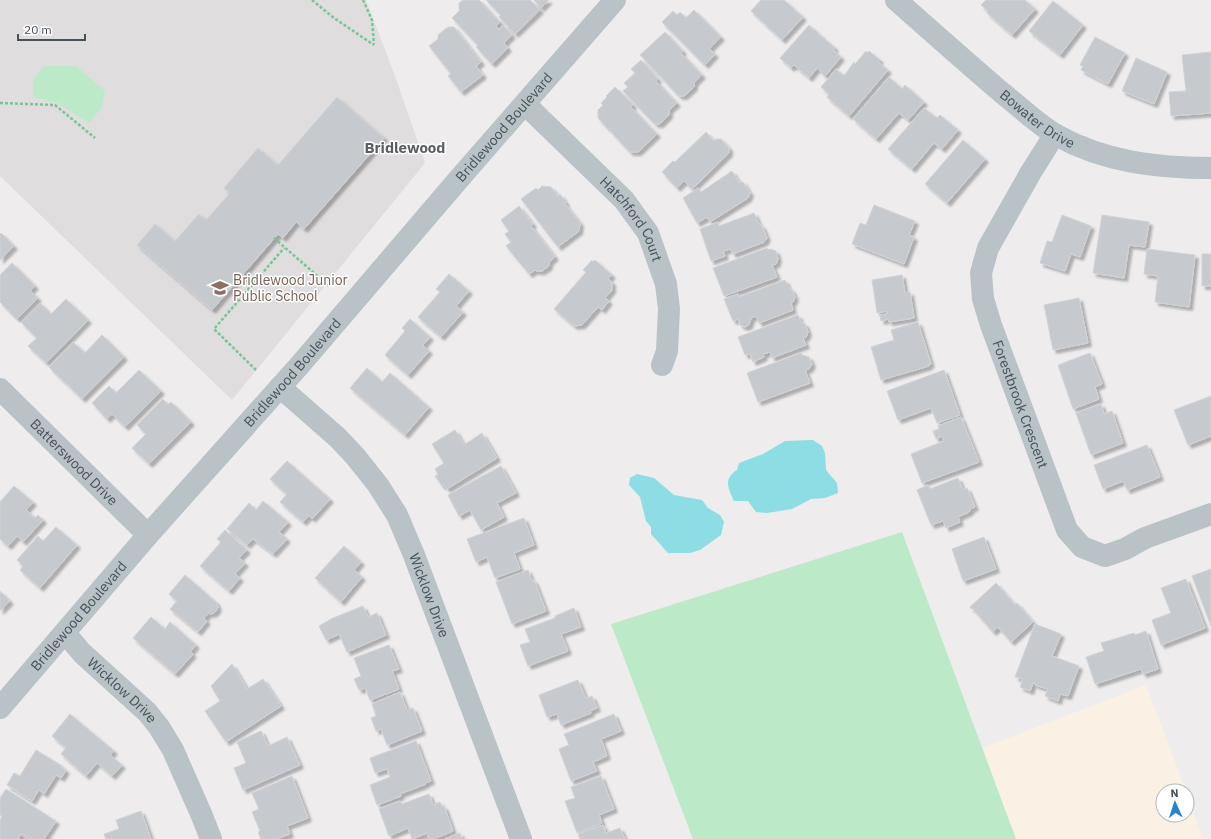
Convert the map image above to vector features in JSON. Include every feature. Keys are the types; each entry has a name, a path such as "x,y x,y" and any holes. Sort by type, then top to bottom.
{"street":[{"name":"Bridlewood Boulevard","path":"0,708 66,633 148,535 280,387 615,0"},
{"name":"Bowater Drive","path":"896,0 1028,115 1055,134 1106,156 1143,164 1178,168 1211,168"},
{"name":"Hatchford Court","path":"525,104 624,200 648,234 666,284 669,309 667,350 662,365"},
{"name":"Forestbrook Crescent","path":"1055,134 1031,172 988,248 981,273 983,299 991,325 1068,530 1082,547 1105,556 1125,549 1145,538 1211,514"},
{"name":"Wicklow Drive","path":"280,387 338,438 355,456 378,485 397,515 420,570 520,839"},
{"name":"Batterswood Drive","path":"0,389 148,535"},
{"name":"Wicklow Drive","path":"66,633 82,653 146,712 160,727 173,750 211,839"}],"path":[{"path":"312,0 334,18 374,45 372,20 363,0"},
{"path":"0,103 55,106 95,138"},
{"path":"274,238 329,286"},
{"path":"256,370 214,329 284,248"},
{"path":"241,276 251,285"}],"shaded area":[{"name":"Bridlewood Junior Public School","path":"0,0 366,0 395,76 425,163 232,400 0,176"},
{"path":"1146,685 1183,783 1155,783 1155,823 1195,823 1195,817 1203,839 1016,839 982,748"}],"green space":[{"path":"44,66 76,66 105,91 102,107 89,123 58,103 33,97 34,79"},
{"path":"902,532 1016,839 693,839 611,624"}],"water":[{"path":"813,440 822,446 825,453 826,470 837,483 838,493 825,498 811,499 792,509 767,513 756,512 748,501 734,501 729,488 728,480 737,470 739,463 763,454 785,441"},
{"path":"637,474 654,478 674,495 702,500 708,508 720,515 724,522 721,535 700,550 690,553 668,553 651,534 651,527 646,521 640,497 629,485 630,478"}],"building":[{"path":"463,0 479,0 500,22 496,26 499,30 503,25 512,35 504,43 508,48 492,64 476,47 478,45 452,18 460,10 459,3"},
{"path":"486,0 530,0 540,10 515,34 499,17 501,15"},
{"path":"534,0 549,0 541,8"},
{"path":"761,0 784,0 803,17 782,40 751,11"},
{"path":"986,0 1025,0 1035,9 1012,35 987,13 988,11 981,5"},
{"path":"1053,1 1083,25 1060,55 1029,31"},
{"path":"694,10 721,37 709,49 715,54 705,65 662,22 673,11 677,15 680,12 686,18"},
{"path":"809,25 835,48 833,50 841,57 825,76 817,68 809,78 794,65 791,68 780,58"},
{"path":"448,27 454,27 481,62 476,66 483,75 461,92 448,76 451,74 429,46 438,39 438,35"},
{"path":"665,32 683,51 681,53 702,75 694,83 694,87 684,96 679,96 640,55"},
{"path":"1095,37 1125,53 1108,84 1081,70 1083,66 1080,65"},
{"path":"866,51 867,53 869,51 880,60 878,62 888,70 849,116 827,97 829,94 821,87 836,69 844,76 854,62 855,64"},
{"path":"1211,52 1211,113 1171,116 1169,92 1186,91 1182,55"},
{"path":"1136,58 1167,72 1154,104 1122,91"},
{"path":"641,60 658,79 656,81 677,103 669,110 669,115 660,124 655,124 623,91 628,87 624,83 635,73 631,69"},
{"path":"889,77 902,89 905,85 924,102 908,120 899,113 876,139 853,119"},
{"path":"615,87 633,105 631,107 657,134 638,152 630,152 610,131 611,130 609,128 608,129 598,118 598,110 603,105 601,103"},
{"path":"337,97 384,138 304,229 296,222 283,238 278,234 212,310 137,245 155,224 175,241 199,214 206,220 230,193 224,188 258,148 278,165"},
{"path":"924,108 937,118 940,115 958,130 942,149 934,143 912,169 888,149"},
{"path":"706,132 714,141 716,139 721,139 729,148 729,153 692,189 684,181 677,188 662,172 673,161 675,162"},
{"path":"963,140 985,159 947,203 925,184"},
{"path":"732,171 739,182 743,182 750,193 748,198 710,222 707,217 697,223 683,198 698,188 701,192"},
{"path":"542,186 551,187 558,196 560,194 566,203 565,204 580,223 579,231 558,247 521,199 536,188 538,190"},
{"path":"874,205 915,221 909,235 914,237 904,264 852,244 860,223 866,225"},
{"path":"519,206 533,224 531,226 555,257 549,262 549,266 542,271 535,270 529,274 506,246 511,242 505,234 509,231 501,220"},
{"path":"754,213 767,238 764,242 733,254 730,249 723,251 725,256 711,261 700,229 718,222 719,226"},
{"path":"1062,215 1091,226 1080,257 1071,254 1065,271 1040,263 1047,241 1052,242"},
{"path":"1102,215 1149,222 1145,247 1129,245 1124,278 1093,273"},
{"path":"1,233 14,246 0,260 0,234"},
{"path":"767,248 768,250 770,249 776,251 778,259 776,264 772,265 777,277 724,296 713,268"},
{"path":"1147,249 1195,255 1189,307 1155,302 1158,276 1144,274"},
{"path":"1202,254 1211,254 1211,286 1202,286"},
{"path":"592,260 593,262 595,260 612,275 608,279 612,282 612,290 605,298 609,301 602,310 598,307 582,325 574,326 554,309 586,272 583,270"},
{"path":"12,263 35,286 30,291 38,298 17,319 0,302 0,275"},
{"path":"449,274 469,291 456,306 463,312 441,337 418,317 440,292 436,289"},
{"path":"902,275 905,293 910,292 914,318 889,322 889,319 881,321 880,315 887,314 887,311 877,313 872,280"},
{"path":"785,280 795,297 791,303 793,310 759,323 756,316 751,318 749,325 745,327 740,325 738,319 733,321 724,299 738,294 739,297"},
{"path":"1079,298 1088,343 1053,350 1044,305"},
{"path":"66,299 88,320 46,363 28,346 37,338 21,322 40,303 51,314"},
{"path":"798,315 801,322 805,324 808,332 806,337 803,338 806,345 772,358 770,352 763,354 764,357 753,362 750,354 745,355 738,337"},
{"path":"410,319 430,337 423,345 429,351 408,375 385,355 405,331 402,328"},
{"path":"918,322 931,364 928,364 929,366 881,380 871,347 894,340 891,330"},
{"path":"102,335 124,357 82,399 49,367 73,342 85,353"},
{"path":"801,353 802,355 809,357 812,364 809,369 805,370 810,383 758,402 747,373"},
{"path":"1090,353 1102,384 1095,387 1099,399 1073,409 1058,365"},
{"path":"367,368 382,382 390,373 429,407 405,435 350,388"},
{"path":"139,370 161,391 125,427 112,414 107,419 92,403 109,386 116,393"},
{"path":"944,370 960,415 937,423 931,408 898,420 887,391"},
{"path":"1211,396 1211,436 1188,445 1174,410"},
{"path":"163,399 168,405 171,402 191,422 149,464 132,448 146,434 137,425"},
{"path":"1101,404 1104,414 1112,411 1123,443 1091,455 1076,413"},
{"path":"961,417 979,462 922,483 911,454 944,441 942,436 936,439 933,431 939,429 938,426"},
{"path":"455,430 464,445 482,433 497,458 447,489 444,485 442,486 435,476 438,474 435,469 444,463 432,444"},
{"path":"1147,445 1160,477 1127,490 1123,481 1103,489 1094,465"},
{"path":"287,461 330,499 312,519 309,516 303,522 280,502 287,494 270,479"},
{"path":"501,466 516,493 497,503 504,517 481,530 470,510 459,516 448,495"},
{"path":"958,478 963,490 967,488 975,507 970,509 971,510 969,512 958,517 960,522 946,528 943,521 931,525 917,490 928,485 930,489"},
{"path":"14,486 33,502 26,510 35,518 38,515 43,520 23,542 17,536 8,546 0,539 0,502"},
{"path":"263,501 288,522 279,532 287,539 273,554 253,539 247,545 227,529 249,503 256,510"},
{"path":"524,518 534,545 514,553 520,569 495,578 487,557 476,562 467,539"},
{"path":"56,527 77,545 40,588 20,570 23,566 17,560 38,536 43,541"},
{"path":"225,530 247,550 239,558 245,563 235,574 240,578 229,591 200,566 221,542 217,539"},
{"path":"984,537 996,569 963,581 952,549"},
{"path":"344,546 361,562 354,570 362,577 341,602 315,578"},
{"path":"1211,569 1211,626 1192,576"},
{"path":"528,570 532,581 534,580 546,611 512,624 496,582"},
{"path":"185,575 217,603 216,604 218,606 214,613 209,613 204,618 207,621 198,632 170,609 177,601 169,594"},
{"path":"1186,579 1205,628 1161,645 1152,620 1171,613 1161,588"},
{"path":"996,583 1015,605 1017,603 1033,622 1011,642 998,627 993,632 970,607"},
{"path":"0,591 10,601 0,611"},
{"path":"363,606 368,617 377,613 386,635 347,652 339,634 326,640 319,626 333,618"},
{"path":"574,608 581,627 561,634 568,651 528,666 520,645 530,642 525,629 555,618 555,616"},
{"path":"151,617 165,629 170,622 196,645 190,652 193,654 175,674 133,638"},
{"path":"1035,624 1061,634 1052,656 1079,666 1068,696 1060,694 1058,701 1045,696 1048,689 1035,685 1035,683 1033,683 1030,691 1020,687 1023,679 1015,677"},
{"path":"1146,631 1158,669 1143,674 1141,669 1095,684 1086,657 1104,651 1101,643"},
{"path":"389,645 399,669 392,671 399,689 370,700 365,688 359,690 354,679 361,676 354,658"},
{"path":"232,664 247,689 263,679 281,706 226,742 205,711 220,701 211,686"},
{"path":"578,680 586,699 592,696 597,708 590,711 591,713 561,725 557,714 547,717 539,695"},
{"path":"400,692 407,710 413,708 422,731 387,745 381,729 376,731 371,718 376,716 372,704"},
{"path":"70,714 114,751 110,755 122,765 112,776 97,763 86,776 61,754 66,748 52,736"},
{"path":"614,714 621,731 601,739 607,756 593,762 597,771 571,781 559,749 569,745 564,734"},
{"path":"261,731 268,746 287,737 300,765 243,790 234,768 246,763 237,742"},
{"path":"416,741 431,781 400,794 401,796 377,805 370,785 390,777 387,769 375,773 370,758"},
{"path":"36,750 66,770 61,778 56,775 44,794 39,790 32,801 7,785 14,773 20,776"},
{"path":"292,776 308,818 287,826 290,834 276,839 261,839 258,832 260,831 252,812 259,809 252,793"},
{"path":"601,776 614,809 599,815 602,823 577,833 565,801 575,798 571,787"},
{"path":"6,789 56,821 44,839 29,839 21,834 18,839 0,839 0,820 2,816 0,815 0,798"},
{"path":"429,794 433,805 440,802 442,807 444,806 453,831 433,839 429,839 427,833 412,839 408,828 389,836 379,809 400,801 402,804"},
{"path":"141,811 151,839 106,839 104,834 119,829 116,820"},
{"path":"603,825 606,833 620,828 625,839 580,839 578,834"},
{"path":"460,833 462,839 445,839"}],"place":[{"name":"Bridlewood Junior Public School","path":"220,288"}],"district":[{"name":"Bridlewood","path":"405,147"}]}
